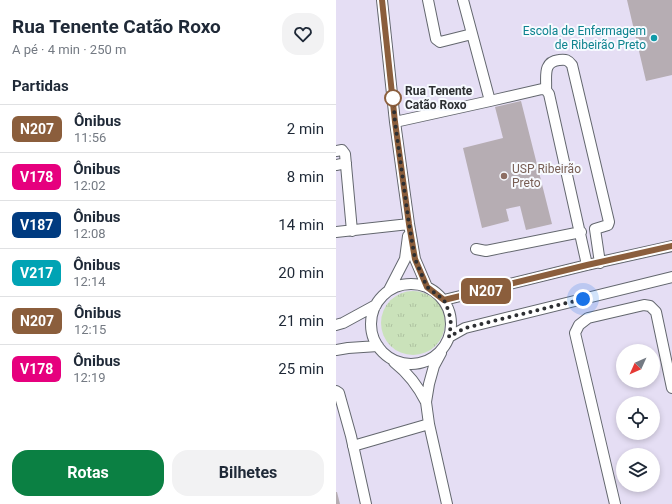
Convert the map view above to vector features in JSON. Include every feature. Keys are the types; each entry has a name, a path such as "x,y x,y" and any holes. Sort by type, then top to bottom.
{"street":[{"path":"382,0 395,122 409,224 415,259 427,287"},
{"path":"428,0 436,39 438,41 440,42 472,34"},
{"path":"463,0 490,102"},
{"path":"587,265 581,232 549,94 546,90 547,68 553,60 565,59 568,60 572,66 609,222 608,225 595,229 600,262"},
{"path":"395,122 490,102 542,88 546,90"},
{"path":"336,151 342,150 345,154 352,231"},
{"path":"336,165 346,163"},
{"path":"336,232 409,224"},
{"path":"409,224 405,259 389,290 376,305 371,318 372,333 378,346 411,378 420,389 426,402 429,424 447,504"},
{"path":"476,249 486,251 581,232"},
{"path":"444,300 672,246"},
{"path":"449,337 465,328 672,277"},
{"path":"389,290 401,285 414,284 427,287 444,300 449,312 451,324 449,337 434,366 426,402"},
{"path":"336,325 343,323 376,305"},
{"path":"615,504 575,333 579,325 588,318 644,305 650,306 656,312 672,388"},
{"path":"336,350 378,346"},
{"path":"390,358 404,363 418,363 432,358 443,349"},
{"path":"336,391 339,393 366,504"},
{"path":"353,446 429,424"}],"shaded area":[{"name":"USP Ribeirão Preto","path":"336,0 672,0 672,504 336,504"}],"green space":[{"path":"413,291 431,296 436,300 440,305 445,323 440,341 436,346 431,350 413,355 395,350 390,346 386,341 381,323 386,305 390,300 395,296"}],"building":[{"name":"Escola de Enfermagem de Ribeirão Preto","path":"627,0 672,0 672,75 646,81"},
{"path":"521,101 552,224 526,230 520,206 506,209 509,221 482,228 463,148 503,138 495,107"},
{"path":"337,492 340,504 336,504"}],"bus line":[{"name":"N207","path":"382,0 395,122 409,224 415,259 427,287 444,300 672,246"}],"place":[{"name":"Escola de Enfermagem de Ribeirão Preto","path":"654,38"},
{"name":"Rua Tenente Catão Roxo","path":"393,98"},
{"name":"USP Ribeirão Preto","path":"504,176"}],"route":[{"path":"393,98 395,122 415,259 427,287 444,300 449,312 451,324 449,337 465,328 583,299"}]}
